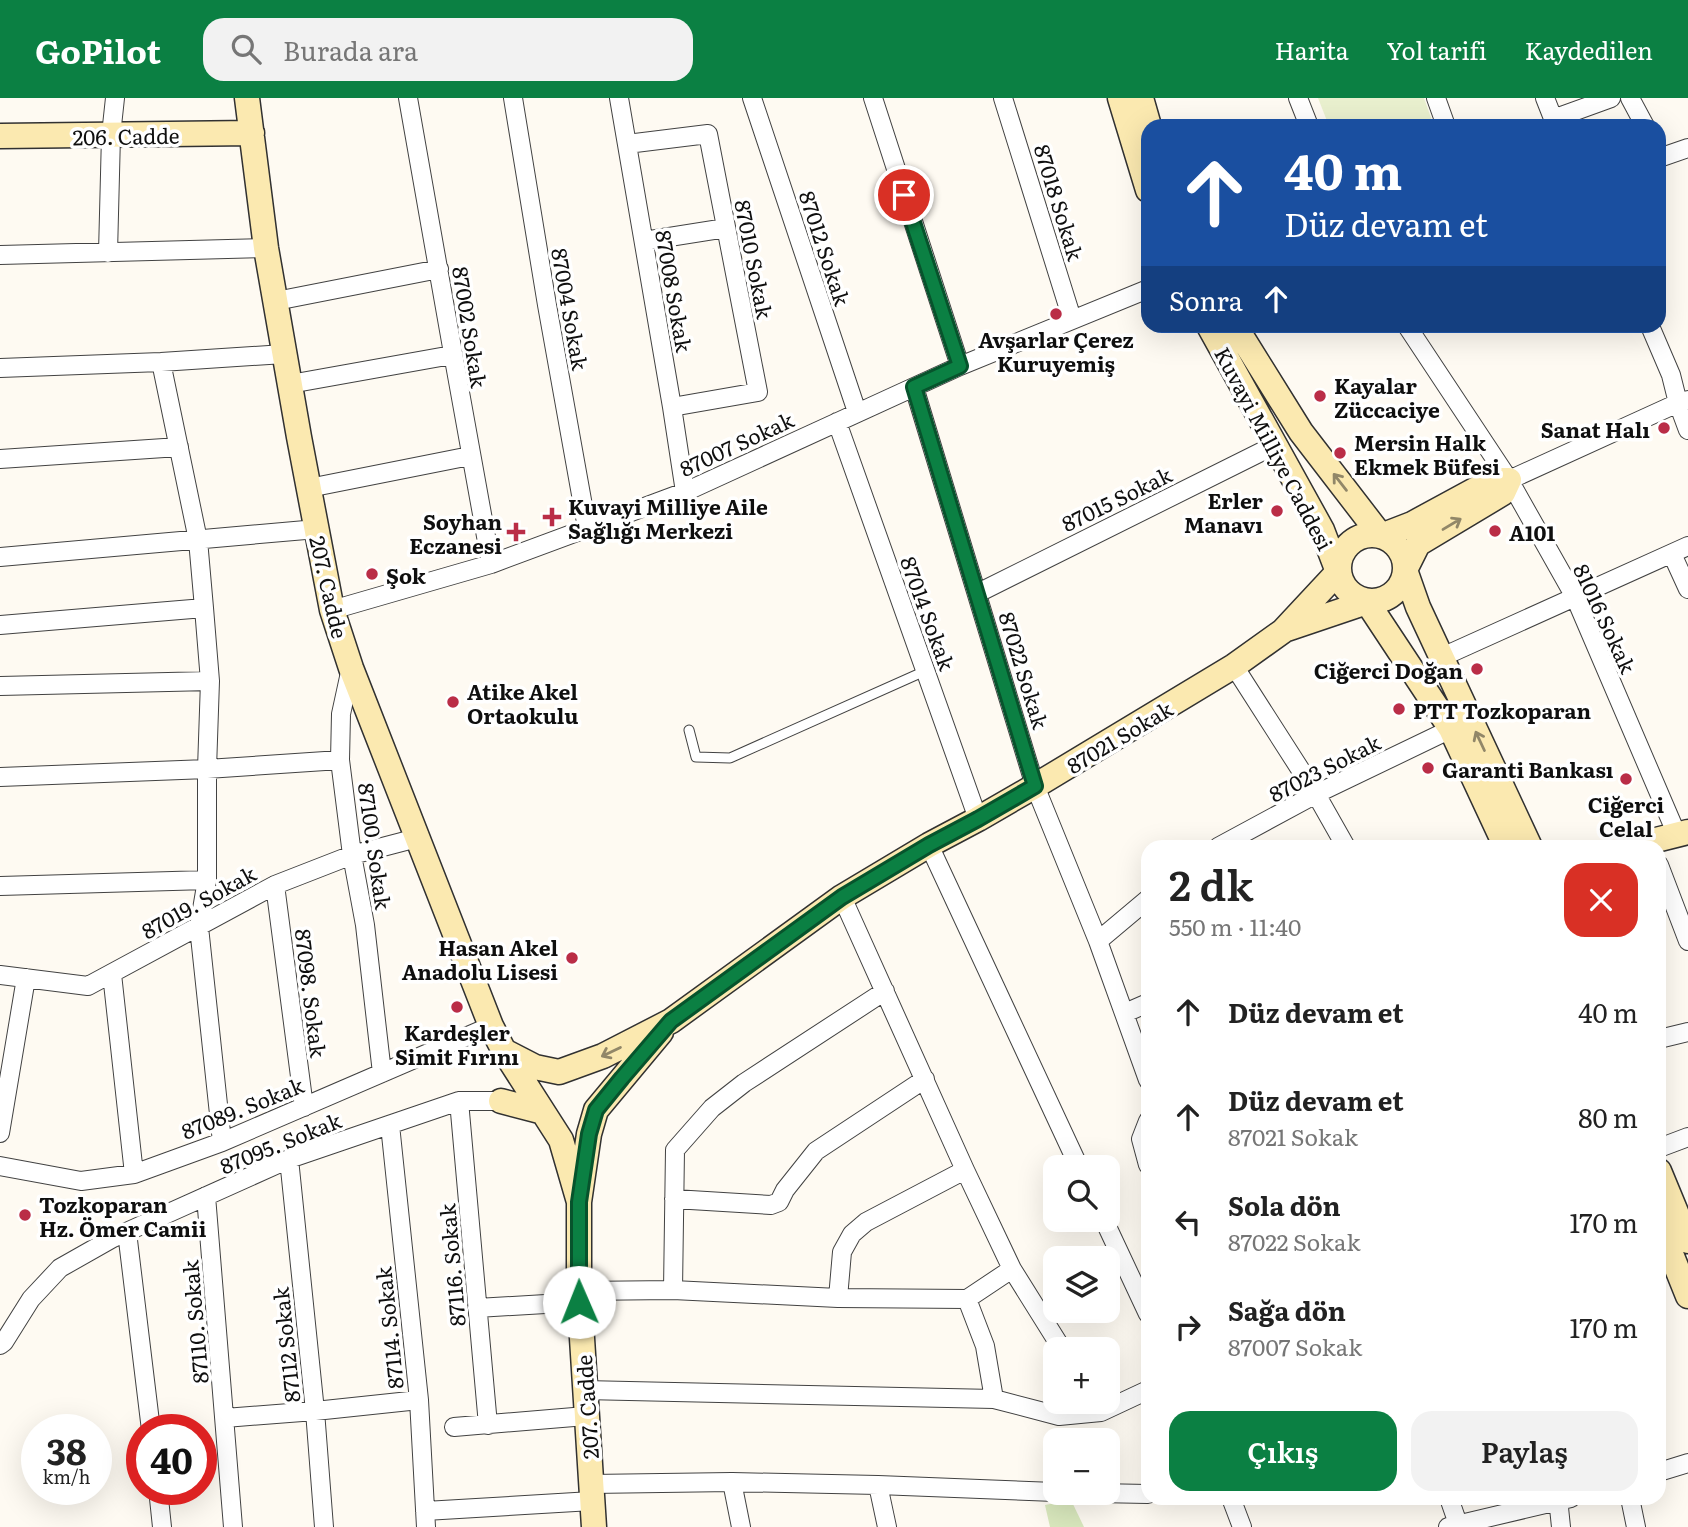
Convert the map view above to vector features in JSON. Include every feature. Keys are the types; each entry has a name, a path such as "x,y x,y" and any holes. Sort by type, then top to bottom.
{"street":[{"path":"108,253 111,135 115,98"},
{"name":"207. Cadde","path":"247,98 266,248 332,610 351,668 491,1026 561,1140 579,1202 579,1296 594,1527"},
{"name":"87002 Sokak","path":"408,98 491,564"},
{"name":"87004 Sokak","path":"513,98 587,528"},
{"name":"87008 Sokak","path":"619,98 685,492"},
{"name":"87012 Sokak","path":"752,98 857,412"},
{"path":"873,98 960,366"},
{"name":"87018 Sokak","path":"1003,98 1072,319"},
{"path":"1120,98 1141,167"},
{"path":"1141,98 1147,119"},
{"path":"1298,98 1306,119"},
{"path":"1436,98 1444,119"},
{"path":"1545,98 1554,119"},
{"path":"1562,119 1611,98"},
{"path":"1630,98 1641,119"},
{"name":"206. Cadde","path":"0,136 252,134"},
{"name":"87010 Sokak","path":"627,145 708,134 758,392 672,408"},
{"path":"1666,154 1688,148"},
{"path":"644,241 726,228"},
{"path":"0,255 266,248"},
{"path":"276,301 439,269"},
{"name":"87007 Sokak","path":"332,610 491,564 685,492 960,366 1141,292"},
{"name":"Kuvayi Milliye Caddesi","path":"1213,333 1322,530 1338,572"},
{"name":"Kuvayi Milliye Caddesi","path":"1239,333 1301,432 1381,536"},
{"name":"81016 Sokak","path":"1412,333 1509,480 1574,597 1682,833"},
{"path":"1653,333 1683,402 1688,430"},
{"path":"0,368 284,354"},
{"path":"290,384 452,355"},
{"path":"161,362 198,540 210,681 207,880 199,926 222,1142"},
{"path":"1671,375 1688,365"},
{"name":"87022 Sokak","path":"914,387 1035,786 1098,941 1141,1060"},
{"path":"1381,536 1412,524 1493,480 1509,480 1683,402"},
{"name":"87014 Sokak","path":"837,422 978,819"},
{"name":"87015 Sokak","path":"978,593 1275,445"},
{"path":"0,459 179,447"},
{"path":"309,488 470,456"},
{"path":"1509,480 1503,493 1418,544 1405,570 1419,607 1527,840"},
{"path":"0,557 317,529"},
{"path":"1370,535 1381,536 1399,549 1405,570 1403,581 1389,597 1367,602 1348,592 1341,583 1338,572 1343,551 1359,537 1370,535"},
{"path":"1442,657 1680,550 1688,589"},
{"name":"87021 Sokak","path":"671,1021 842,897 1035,786 1234,666 1283,631 1338,572"},
{"path":"1367,602 1451,729 1503,840"},
{"name":"87021 Sokak","path":"1283,631 1367,602"},
{"path":"0,625 204,607"},
{"path":"1234,666 1316,794 1342,840"},
{"name":"87100. Sokak","path":"351,668 341,714 340,761 352,855 365,926 382,1073"},
{"path":"0,686 210,681"},
{"name":"87023 Sokak","path":"1231,840 1316,794 1451,729"},
{"path":"0,777 340,761"},
{"path":"1659,840 1682,833"},
{"name":"87019. Sokak","path":"0,975 89,986 275,885 352,855 417,838"},
{"path":"929,845 1073,1155"},
{"path":"0,886 207,880"},
{"path":"1666,883 1688,940"},
{"name":"87098. Sokak","path":"275,885 304,1107"},
{"path":"842,897 1012,1269 1054,1337"},
{"path":"1098,941 1141,905"},
{"path":"112,974 134,1174"},
{"path":"0,1133 26,978"},
{"path":"673,1290 675,1150 712,1108 744,1083 885,991"},
{"path":"1125,1013 1141,1006"},
{"path":"671,1021 584,1124 565,1128 556,1125 543,1112 541,1093 551,1077 603,1056 671,1021"},
{"name":"87089. Sokak","path":"0,1166 81,1181 134,1174 222,1142 491,1026"},
{"path":"1666,1037 1688,1032"},
{"path":"504,1051 534,1067 559,1072 578,1072 593,1083 598,1101 589,1134 579,1202"},
{"path":"674,1199 771,1205 779,1202 785,1190 816,1151 925,1079"},
{"name":"87095. Sokak","path":"0,1345 31,1299 60,1268 127,1232 289,1160 459,1101 501,1101"},
{"name":"87116. Sokak","path":"459,1101 488,1425"},
{"path":"501,1101 543,1112"},
{"name":"87114. Sokak","path":"390,1125 419,1400 426,1519"},
{"path":"1666,1146 1688,1137"},
{"name":"87112 Sokak","path":"289,1160 324,1527"},
{"path":"838,1298 842,1252 852,1234 866,1222 965,1170"},
{"name":"87110. Sokak","path":"206,1196 233,1527"},
{"path":"1666,1210 1674,1254"},
{"path":"127,1232 149,1414"},
{"path":"1110,1232 1141,1299"},
{"path":"1666,1238 1688,1296"},
{"path":"477,1308 579,1296 673,1290 838,1298 967,1298 1012,1269"},
{"path":"967,1298 985,1346 993,1399"},
{"path":"584,1391 993,1399 1043,1412"},
{"path":"1120,1400 1141,1392"},
{"path":"226,1418 419,1400"},
{"path":"454,1427 586,1416"},
{"path":"1666,1470 1688,1463"},
{"path":"426,1519 592,1493 732,1482 1043,1492"},
{"path":"732,1482 741,1527"},
{"path":"878,1485 887,1527"},
{"path":"1120,1493 1141,1494"},
{"path":"160,1505 162,1527"},
{"path":"1234,1505 1242,1527"},
{"path":"1450,1505 1453,1526 1538,1505"},
{"path":"1562,1505 1562,1527"},
{"path":"1631,1505 1636,1527"}],"lane":[{"path":"689,730 696,757 730,758 925,671"}],"green space":[{"path":"1318,98 1424,98 1432,119 1326,119"},
{"path":"1045,1505 1073,1505 1084,1527 1050,1527"}],"place":[{"name":"Avşarlar Çerez Kuruyemiş","path":"1056,314"},
{"name":"Kayalar Züccaciye","path":"1320,396"},
{"name":"Sanat Halı","path":"1664,428"},
{"name":"Mersin Halk Ekmek Büfesi","path":"1340,453"},
{"name":"Erler Manavı","path":"1277,511"},
{"name":"Kuvayi Milliye Aile Sağlığı Merkezi","path":"552,517"},
{"name":"A101","path":"1495,531"},
{"name":"Soyhan Eczanesi","path":"516,532"},
{"name":"Şok","path":"372,574"},
{"name":"Ciğerci Doğan","path":"1477,669"},
{"name":"Atike Akel Ortaokulu","path":"453,702"},
{"name":"PTT Tozkoparan","path":"1399,709"},
{"name":"Garanti Bankası","path":"1428,768"},
{"name":"Ciğerci Celal","path":"1626,779"},
{"name":"Hasan Akel Anadolu Lisesi","path":"572,958"},
{"name":"Kardeşler Simit Fırını","path":"457,1007"},
{"name":"Tozkoparan Hz. Ömer Camii","path":"25,1215"}],"route":[{"path":"579,1302 579,1202 589,1134 596,1110 671,1021 842,897 1035,786 914,387 960,366 904,195"}]}
